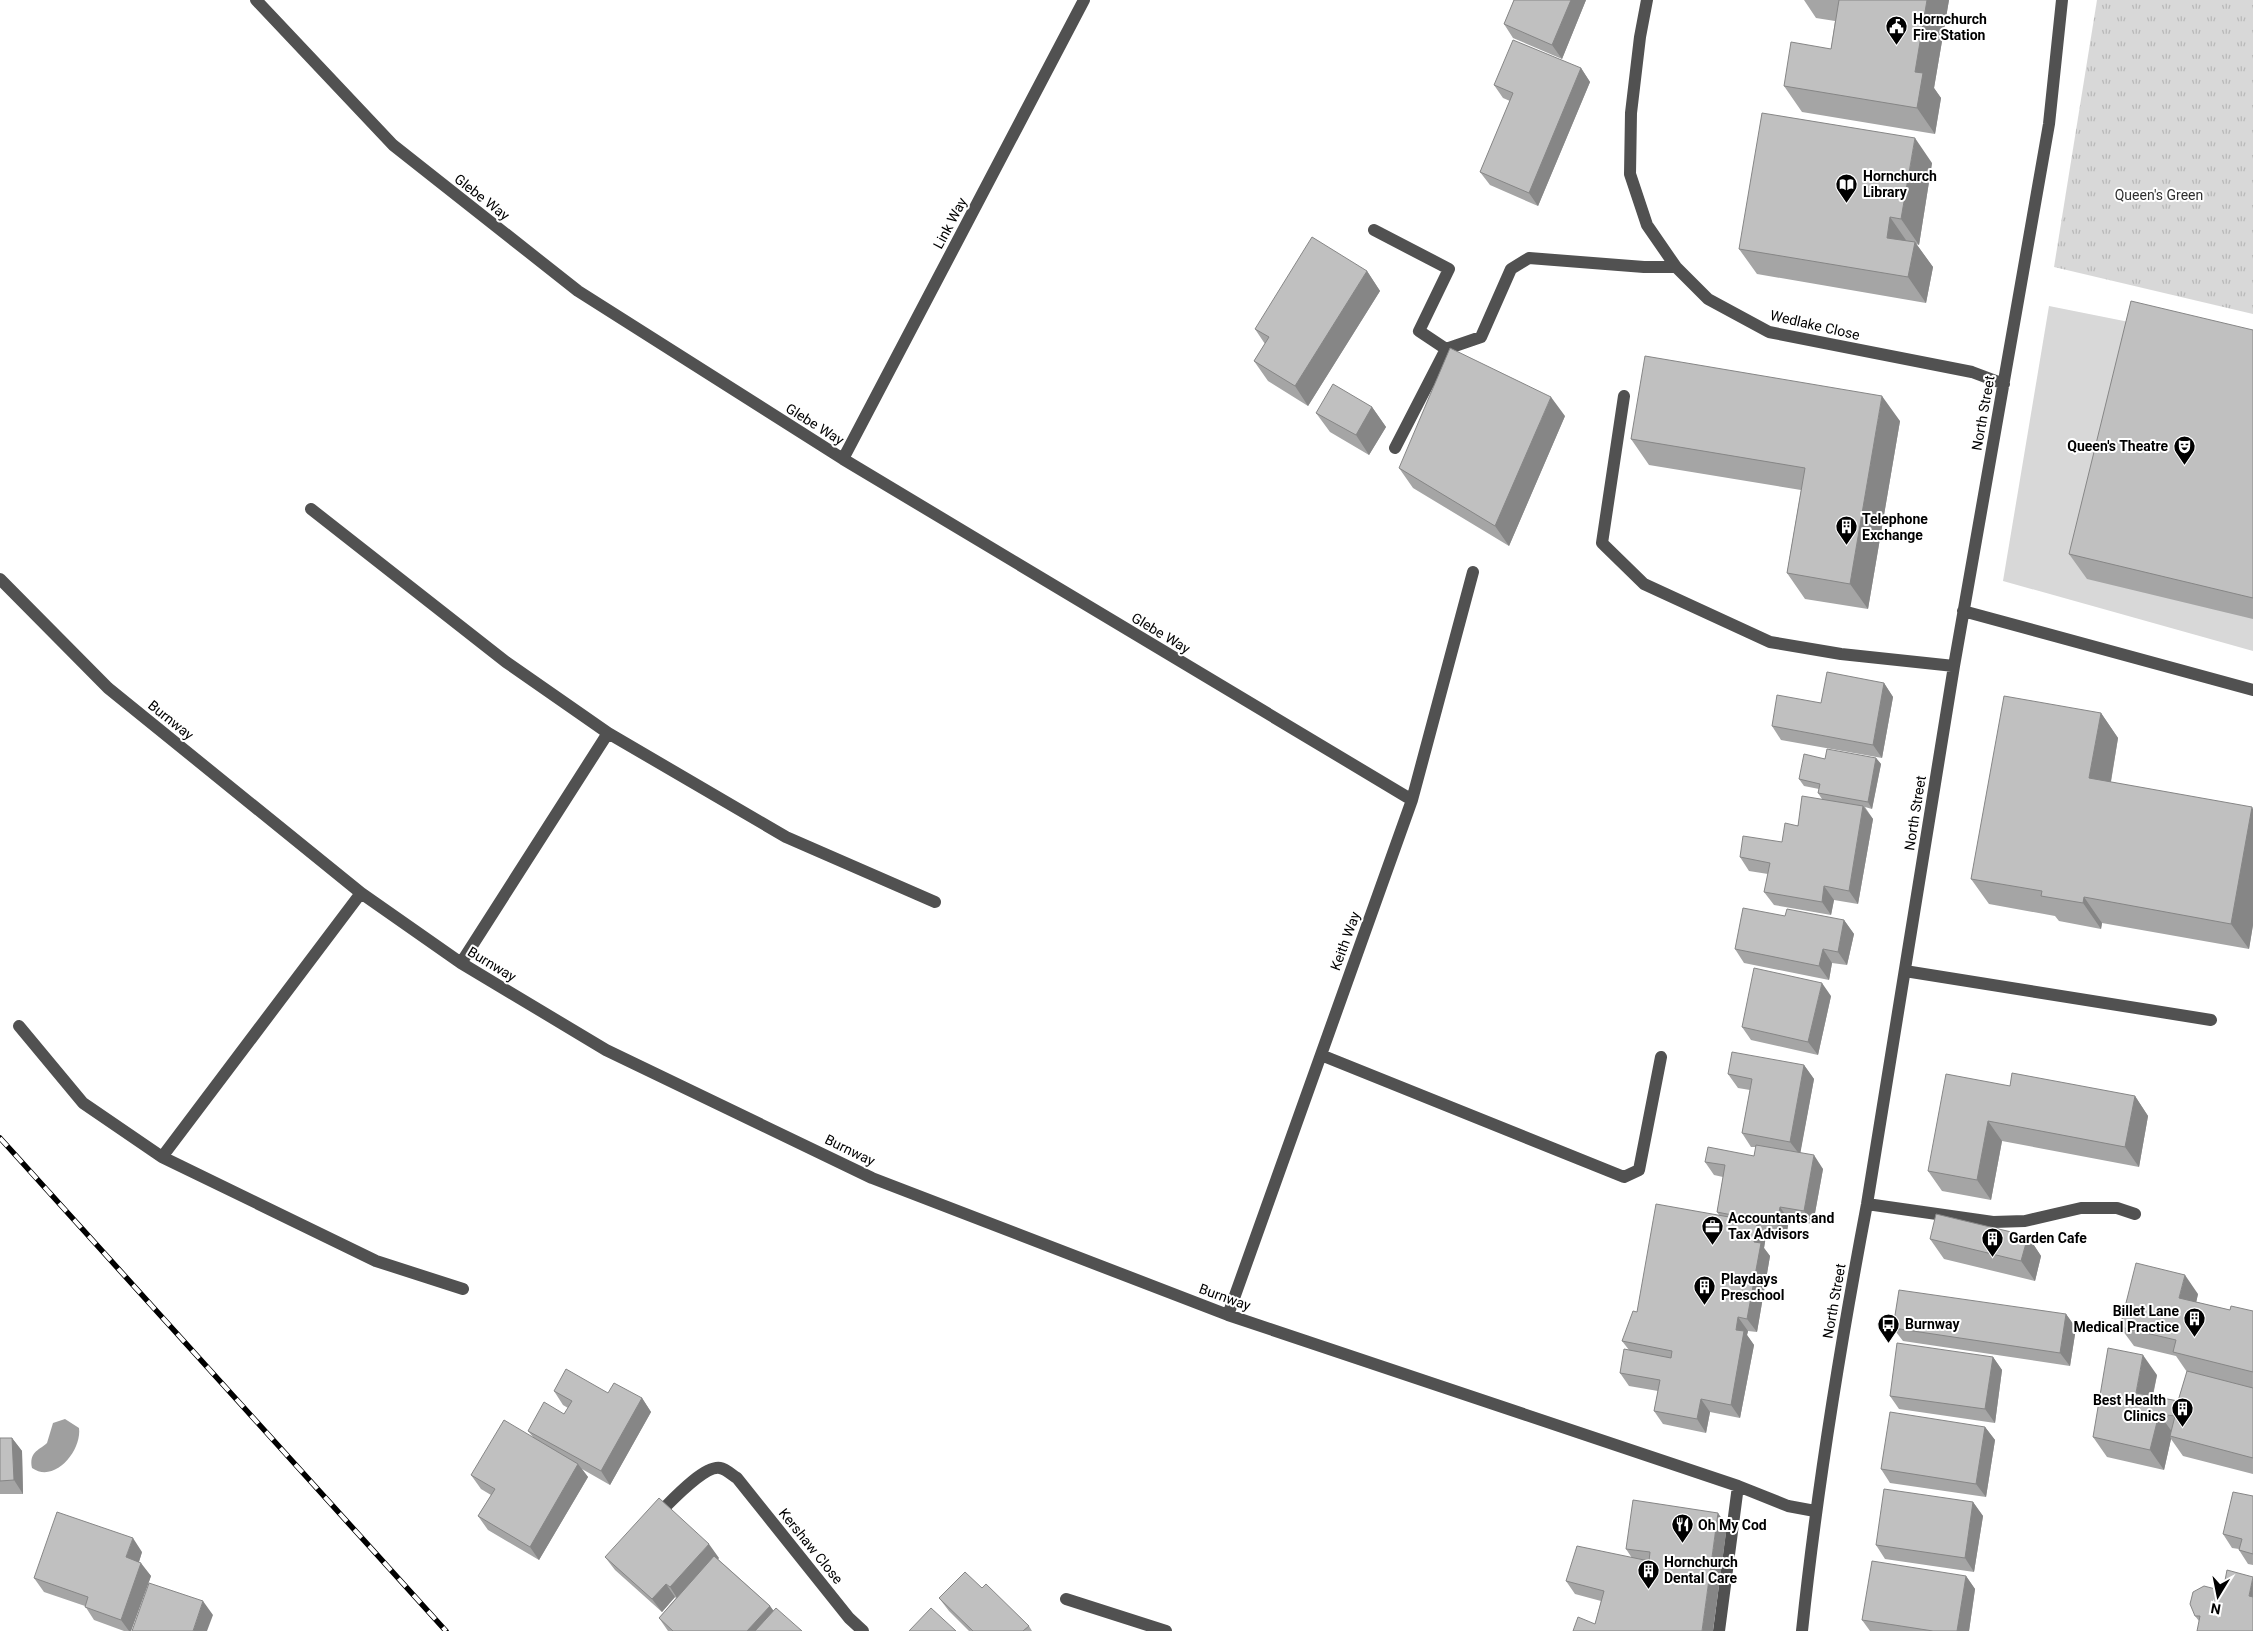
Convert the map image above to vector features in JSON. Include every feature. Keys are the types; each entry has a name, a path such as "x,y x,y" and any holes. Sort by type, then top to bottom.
{"street":[{"name":"Glebe Way","path":"256,0 392,145 578,291 843,460 1412,800"},
{"name":"Link Way","path":"843,460 1084,0"},
{"name":"Wedlake Close","path":"1647,0 1631,113 1630,174 1647,224 1676,267 1708,299 1769,332 1972,372 2004,384"},
{"name":"North Street","path":"1802,1631 1815,1511 1954,666 2049,124 2062,0"},
{"path":"1374,230 1449,269 1419,331 1446,349"},
{"path":"1396,448 1446,349 1481,337 1511,269 1529,258 1644,267 1676,267"},
{"path":"1624,396 1602,543 1644,584 1770,642 1841,654 1954,666"},
{"path":"311,509 506,662 608,734 786,837 935,902"},
{"name":"Keith Way","path":"1228,1315 1412,800 1473,572"},
{"name":"Burnway","path":"0,579 108,688 361,893 461,963 606,1050 872,1178 1228,1315 1738,1486 1788,1506 1815,1511"},
{"path":"1964,611 2253,690"},
{"path":"461,963 608,734"},
{"path":"162,1157 361,893"},
{"path":"1905,971 2211,1020"},
{"path":"19,1026 83,1103 162,1157 376,1261 463,1290"},
{"path":"1321,1055 1624,1178 1639,1170 1662,1057"},
{"path":"1866,1204 1993,1222 2025,1221 2081,1208 2117,1208 2135,1214"},
{"name":"Kershaw Close","path":"646,1526 702,1474 712,1469 721,1468 737,1478 848,1618 863,1631"},
{"path":"1719,1631 1738,1486"},
{"path":"1066,1599 1166,1631"}],"green space":[{"name":"Queen's Green","path":"2097,0 2253,0 2253,314 2054,267"},
{"path":"2049,306 2149,326 2253,619 2253,651 2003,581"}],"shaded area":[{"path":"65,1419 79,1428 79,1437 72,1455 58,1468 49,1472 41,1472 32,1468 33,1455 47,1443 53,1423"}],"building":[{"path":"1514,0 1571,0 1552,45 1504,24"},
{"path":"1839,0 1927,0 1915,72 1923,73 1917,108 1784,86 1791,42 1831,49"},
{"path":"1513,40 1581,68 1529,193 1480,172 1513,93 1494,85"},
{"name":"Hornchurch Library","path":"1762,113 1915,138 1901,219 1890,217 1887,238 1915,242 1908,277 1739,249"},
{"path":"1312,237 1367,271 1295,386 1254,361 1269,337 1255,329"},
{"name":"Queen's Theatre","path":"2131,301 2253,330 2253,598 2069,554"},
{"path":"1450,348 1551,397 1495,526 1399,468"},
{"name":"Telephone Exchange","path":"1645,356 1882,396 1850,584 1787,573 1805,468 1631,439"},
{"path":"1333,384 1372,407 1356,435 1316,413"},
{"path":"1827,672 1884,683 1873,745 1772,726 1777,695 1821,703"},
{"path":"2004,696 2101,713 2089,778 2252,807 2231,924 2084,897 2083,903 2041,896 2042,891 1971,879"},
{"path":"1827,749 1876,758 1868,802 1818,793 1820,784 1799,779 1804,754 1825,759"},
{"path":"1802,796 1863,806 1849,891 1824,886 1822,902 1764,892 1770,863 1740,857 1743,836 1782,842 1785,823 1798,826"},
{"path":"1743,908 1785,916 1787,909 1844,920 1838,952 1823,949 1819,966 1735,949"},
{"path":"1754,968 1822,983 1808,1042 1742,1027"},
{"path":"1732,1052 1804,1065 1790,1142 1742,1133 1752,1079 1728,1074"},
{"path":"2012,1073 2135,1096 2125,1147 1988,1121 1977,1180 1928,1171 1946,1074 2010,1086"},
{"path":"1756,1145 1814,1155 1804,1211 1780,1207 1777,1224 1717,1212 1725,1165 1705,1162 1708,1147 1754,1156"},
{"path":"1656,1204 1757,1222 1754,1242 1761,1243 1747,1319 1738,1317 1736,1330 1744,1331 1731,1405 1701,1399 1697,1419 1654,1411 1660,1380 1620,1373 1624,1349 1671,1358 1672,1351 1622,1341 1633,1311 1637,1312"},
{"path":"1936,1214 2028,1236 2021,1261 1930,1239"},
{"name":"Billet Lane Medical Practice","path":"2136,1263 2185,1275 2179,1298 2230,1310 2231,1306 2253,1311 2253,1372 2173,1352 2176,1340 2120,1327"},
{"path":"1899,1290 2066,1314 2060,1353 1893,1328"},
{"path":"1897,1343 1993,1357 1985,1409 1890,1396"},
{"path":"2108,1348 2143,1355 2136,1393 2178,1401 2187,1371 2253,1388 2253,1458 2170,1436 2175,1416 2159,1414 2150,1450 2093,1437"},
{"path":"566,1369 608,1393 614,1383 642,1398 601,1471 528,1431 544,1402 564,1414 572,1401 554,1391"},
{"path":"1890,1412 1985,1427 1976,1484 1881,1469"},
{"path":"504,1420 578,1464 530,1547 478,1516 495,1489 471,1475"},
{"path":"0,1438 12,1438 14,1480 0,1481"},
{"path":"1884,1489 1973,1502 1965,1558 1876,1545"},
{"path":"2233,1492 2253,1496 2253,1554 2239,1550 2242,1539 2223,1534"},
{"path":"659,1498 709,1544 670,1587 666,1584 652,1599 605,1557"},
{"path":"1633,1500 1718,1513 1702,1631 1573,1631 1578,1617 1595,1624 1604,1591 1566,1581 1577,1546 1649,1561 1650,1552 1626,1549"},
{"path":"57,1512 133,1538 126,1557 141,1563 121,1620 85,1607 88,1597 34,1578"},
{"path":"714,1556 770,1606 747,1631 673,1631 659,1618"},
{"path":"1872,1561 1966,1576 1957,1631 1933,1631 1862,1620"},
{"path":"2227,1570 2253,1577 2249,1596 2253,1597 2253,1631 2197,1631 2200,1616 2195,1616 2190,1604 2193,1592 2204,1586 2223,1591"},
{"path":"965,1572 982,1588 986,1584 1029,1626 1023,1631 973,1631 939,1598"},
{"path":"149,1583 203,1601 193,1631 132,1631"},
{"path":"776,1608 802,1631 755,1631"},
{"path":"931,1608 956,1631 909,1631"}],"railway":[{"path":"0,1138 446,1631"}],"place":[{"name":"Hornchurch Fire Station","path":"1897,46"},
{"name":"Hornchurch Library","path":"1847,203"},
{"name":"Queen's Theatre","path":"2184,465"},
{"name":"Telephone Exchange","path":"1846,546"},
{"name":"Accountants and Tax Advisors","path":"1712,1245"},
{"name":"Garden Cafe","path":"1993,1257"},
{"name":"Playdays Preschool","path":"1705,1306"},
{"name":"Billet Lane Medical Practice","path":"2195,1338"},
{"name":"Burnway","path":"1889,1343"},
{"name":"Best Health Clinics","path":"2182,1427"},
{"name":"Oh My Cod","path":"1682,1544"},
{"name":"Hornchurch Dental Care","path":"1648,1589"}]}
